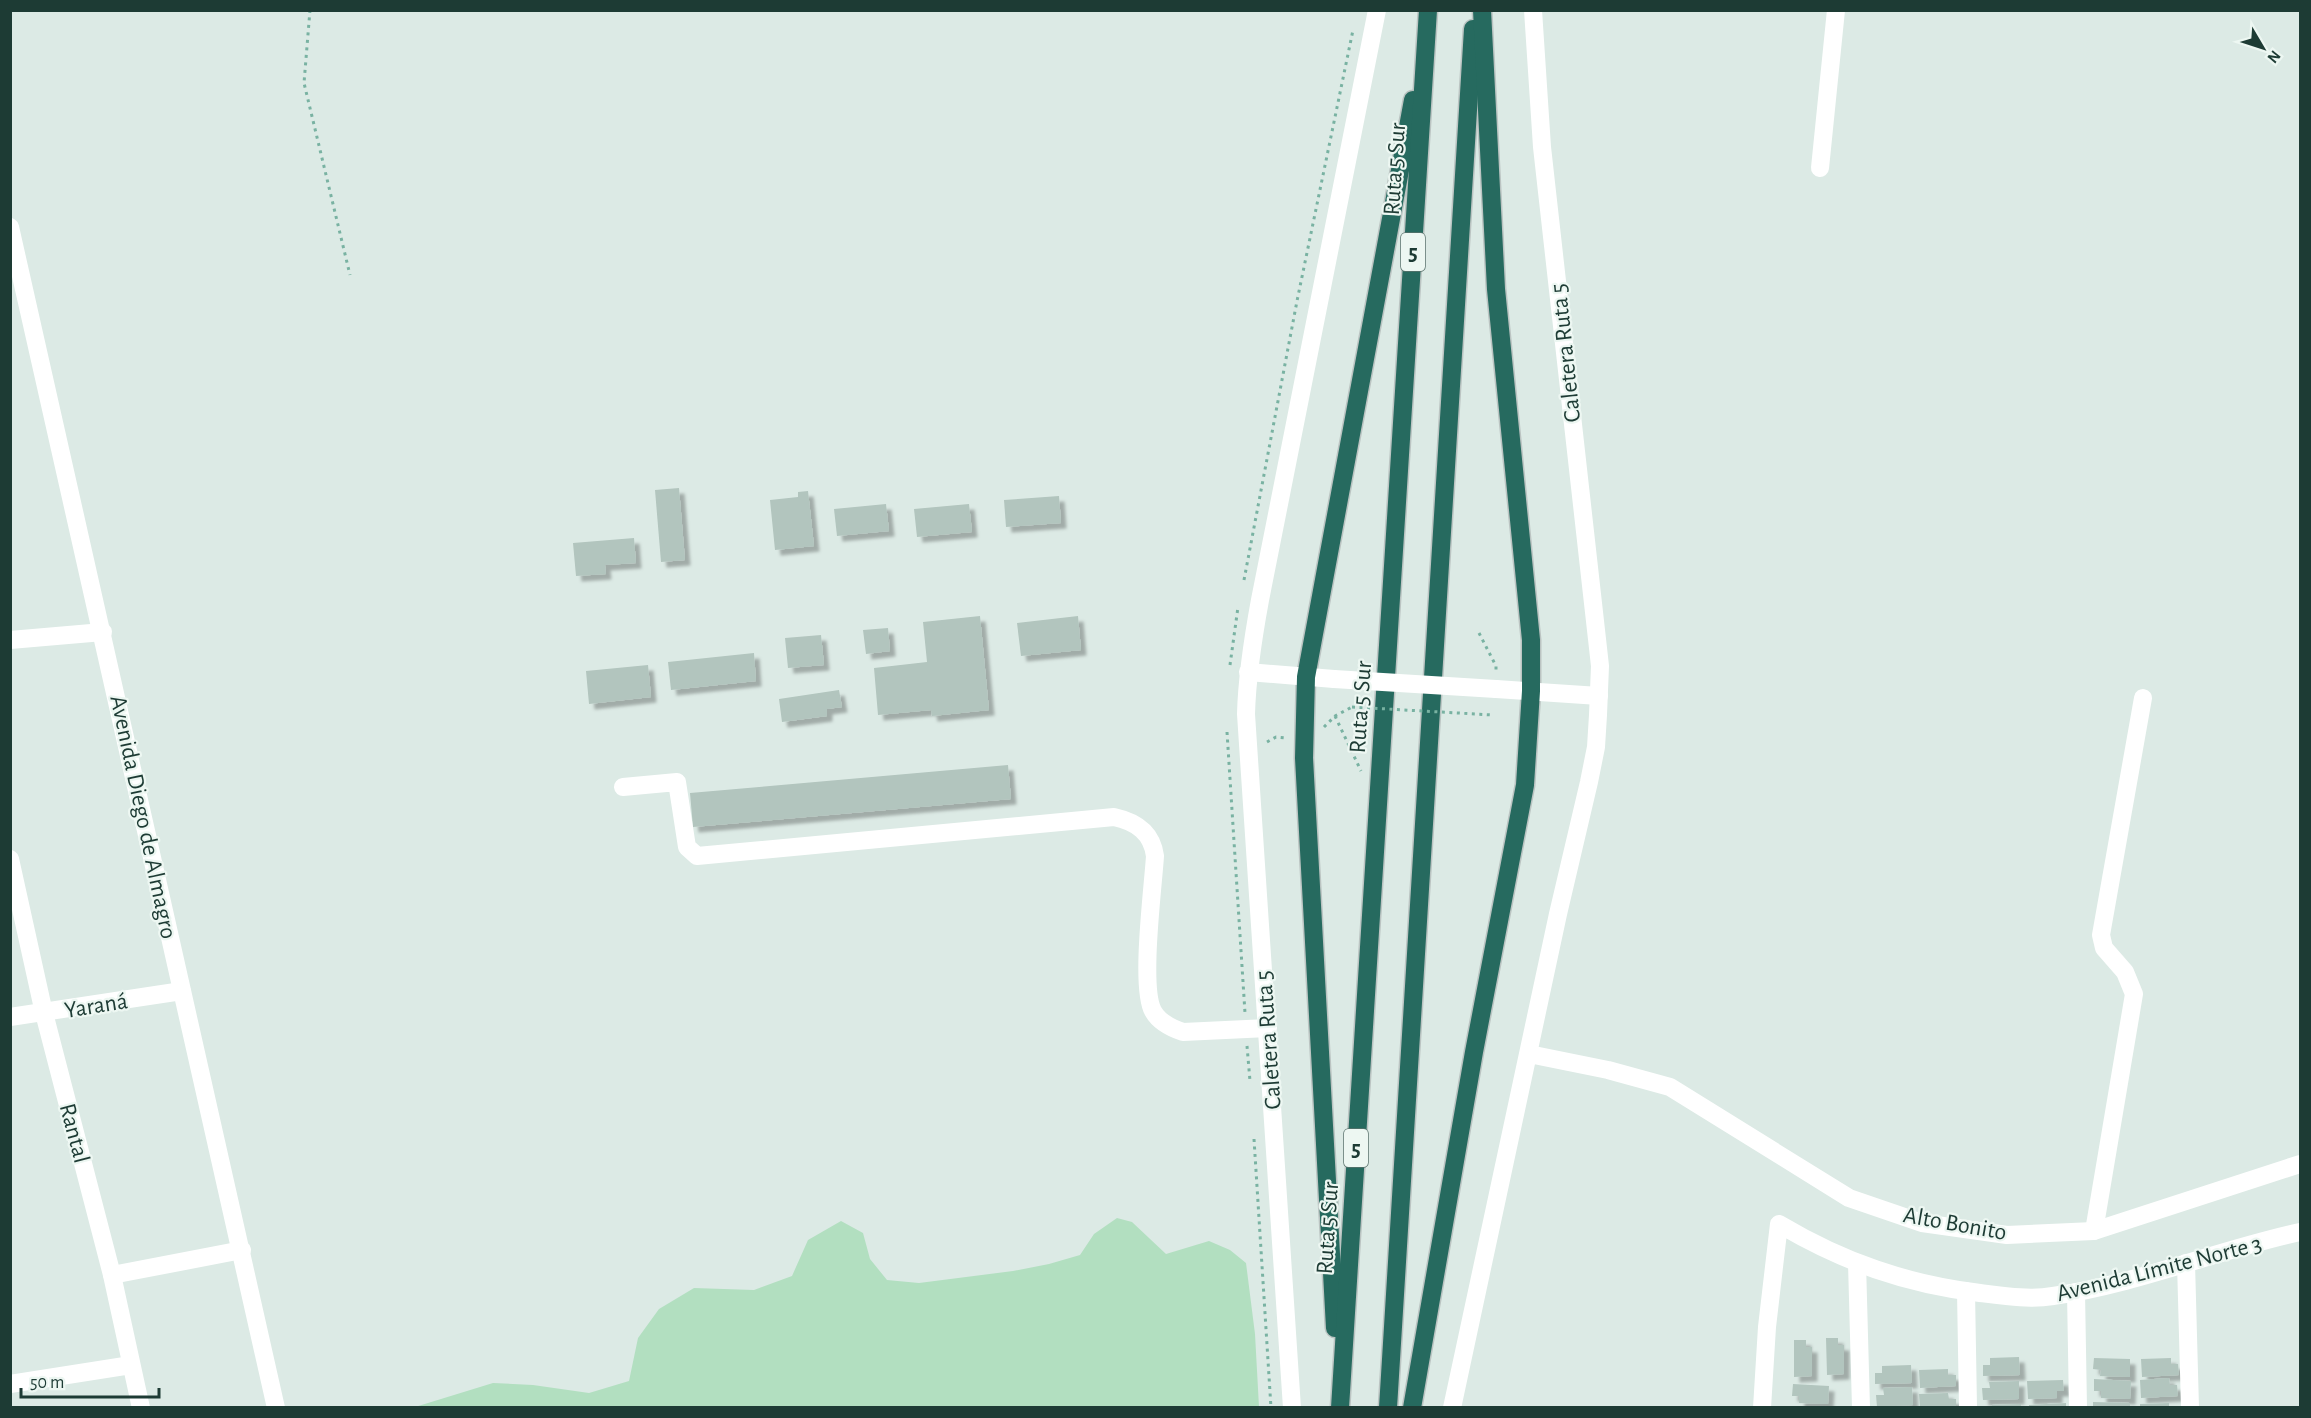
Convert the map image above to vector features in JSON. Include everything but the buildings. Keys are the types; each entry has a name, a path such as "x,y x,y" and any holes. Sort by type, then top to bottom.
{"highway":[{"name":"5","path":"1388,1407 1474,10"},
{"path":"1412,1407 1474,1052 1525,785 1531,691 1531,640 1496,289 1482,10"},
{"path":"1340,1407 1304,758 1306,677 1315,616 1428,16"},
{"name":"Ruta 5 Sur","path":"1340,1407 1428,16"}],"street":[{"name":"Caletera Ruta 5","path":"1292,1407 1246,714 1248,672 1269,554 1377,10"},
{"name":"Caletera Ruta 5","path":"1452,1407 1589,782 1596,747 1599,696 1597,639 1542,147 1533,10"},
{"path":"1820,168 1836,10"},
{"name":"Avenida Diego de Almagro","path":"10,227 15,269 103,632 276,1407"},
{"path":"10,640 103,632"},
{"path":"1248,672 1599,696"},
{"path":"2094,1231 2134,994 2125,972 2104,948 2101,935 2144,698"},
{"path":"623,787 677,782 687,848 697,856 1114,817 1124,819 1145,832 1153,843 1155,856 1147,987 1154,1012 1172,1028 1183,1032 1268,1028"},
{"name":"Rantal","path":"10,859 44,1013 112,1275 141,1407"},
{"name":"Yaraná","path":"10,1017 182,992"},
{"name":"Alto Bonito","path":"1528,1054 1608,1070 1670,1087 1849,1198 1922,1223 2007,1234 2094,1231 2301,1164"},
{"name":"Avenida Límite Norte 3","path":"1762,1407 1767,1327 1779,1224 1834,1254 1913,1282 2009,1297 2050,1296 2076,1292 2301,1232"},
{"path":"112,1275 242,1250"},
{"path":"1857,1263 1861,1407"},
{"path":"2186,1263 2190,1407"},
{"path":"1966,1292 1968,1407"},
{"path":"2076,1292 2078,1407"},
{"path":"10,1384 131,1365"}],"path":[{"path":"310,10 304,83 350,275"},
{"path":"1242,587 1354,22"},
{"path":"1229,669 1240,598"},
{"path":"1479,633 1496,666"},
{"path":"1320,734 1335,716 1352,707 1493,715"},
{"path":"1335,716 1365,778"},
{"path":"1227,725 1250,1081"},
{"path":"1263,746 1267,741 1281,736 1291,742"},
{"path":"1254,1134 1271,1407"}],"green space":[{"path":"1117,1218 1132,1222 1166,1254 1209,1241 1230,1250 1246,1263 1255,1334 1259,1407 415,1407 493,1383 533,1385 589,1393 629,1381 638,1338 659,1309 694,1288 754,1290 792,1276 808,1240 841,1221 863,1233 870,1259 887,1280 919,1283 1013,1271 1080,1255 1094,1234"}]}
